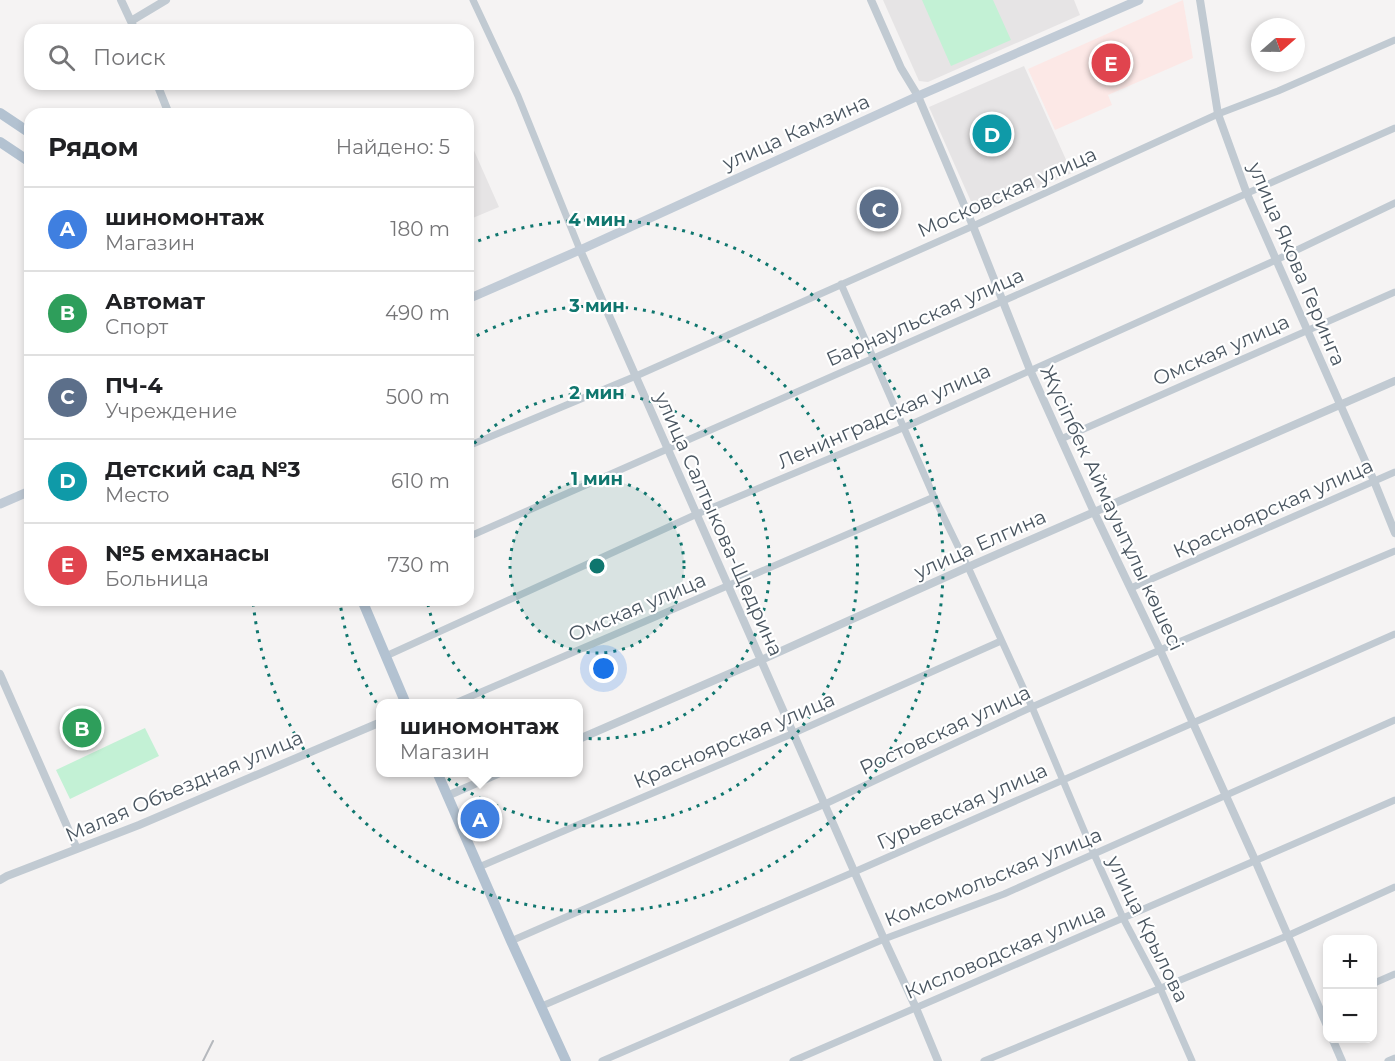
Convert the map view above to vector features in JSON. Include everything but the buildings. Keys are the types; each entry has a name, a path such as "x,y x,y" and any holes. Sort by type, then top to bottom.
{"main road":[{"name":"улица Камзина","path":"474,296 918,96 1139,0"},
{"path":"0,113 24,129"},
{"path":"0,142 24,158"},
{"path":"0,504 24,494"},
{"path":"365,606 404,699"},
{"path":"439,777 566,1061"}],"street":[{"path":"122,0 132,24"},
{"path":"131,21 166,0"},
{"name":"улица Салтыкова-Щедрина","path":"473,0 518,96 580,250 938,1061"},
{"name":"Жүсіпбек Аймауытұлы көшесі","path":"872,0 901,68 918,96 1030,370 1193,722 1323,1018"},
{"name":"улица Якова Геринга","path":"1200,0 1218,114 1247,194 1395,533"},
{"name":"Московская улица","path":"474,444 636,376 1218,114 1278,91 1395,40"},
{"path":"159,90 167,108"},
{"name":"Барнаульская улица","path":"474,534 1395,128"},
{"name":"Ленинградская улица","path":"386,656 697,514 904,427 1276,260 1395,203"},
{"name":"улица Крылова","path":"842,284 934,497 1032,707 1094,854 1123,918 1160,988 1192,1061"},
{"name":"Омская улица","path":"1061,439 1395,292"},
{"name":"улица Елгина","path":"583,737 1395,381"},
{"name":"Красноярская улица","path":"1131,588 1395,471"},
{"name":"Омская улица","path":"465,699 934,497"},
{"name":"Ростовская улица","path":"511,941 825,804 1160,650 1395,551"},
{"name":"Гурьевская улица","path":"542,1006 854,872 1395,634"},
{"name":"Красноярская улица","path":"479,867 794,733 1001,641"},
{"path":"0,674 77,849"},
{"name":"Комсомольская улица","path":"602,1061 884,939 1004,894 1395,720"},
{"name":"Малая Объездная улица","path":"2,877 139,825 376,724"},
{"path":"447,796 491,777"},
{"name":"Кисловодская улица","path":"793,1061 1395,800"},
{"path":"984,1061 1287,936 1395,887"},
{"path":"1377,982 1395,975"},
{"path":"1318,1008 1323,1006"},
{"path":"1334,1043 1342,1061"},
{"path":"1388,1061 1395,1058"}],"shaded area":[{"path":"883,0 1074,0 1080,15 928,82 919,81"},
{"path":"1183,0 1193,58 1108,95 1112,105 1055,130 1028,69"},
{"path":"1024,66 1072,173 977,215 929,107"},
{"path":"474,151 499,207 474,217"}],"green space":[{"path":"922,0 993,0 1011,40 951,66"},
{"path":"145,728 159,756 70,799 56,770"}],"railway":[{"path":"203,1061 213,1041"}],"place":[{"name":"№5 емханасы","path":"1111,63"},
{"name":"Детский сад №3","path":"992,134"},
{"name":"ПЧ-4","path":"879,209"},
{"name":"Автомат","path":"82,728"},
{"name":"шиномонтаж","path":"480,819"}]}
